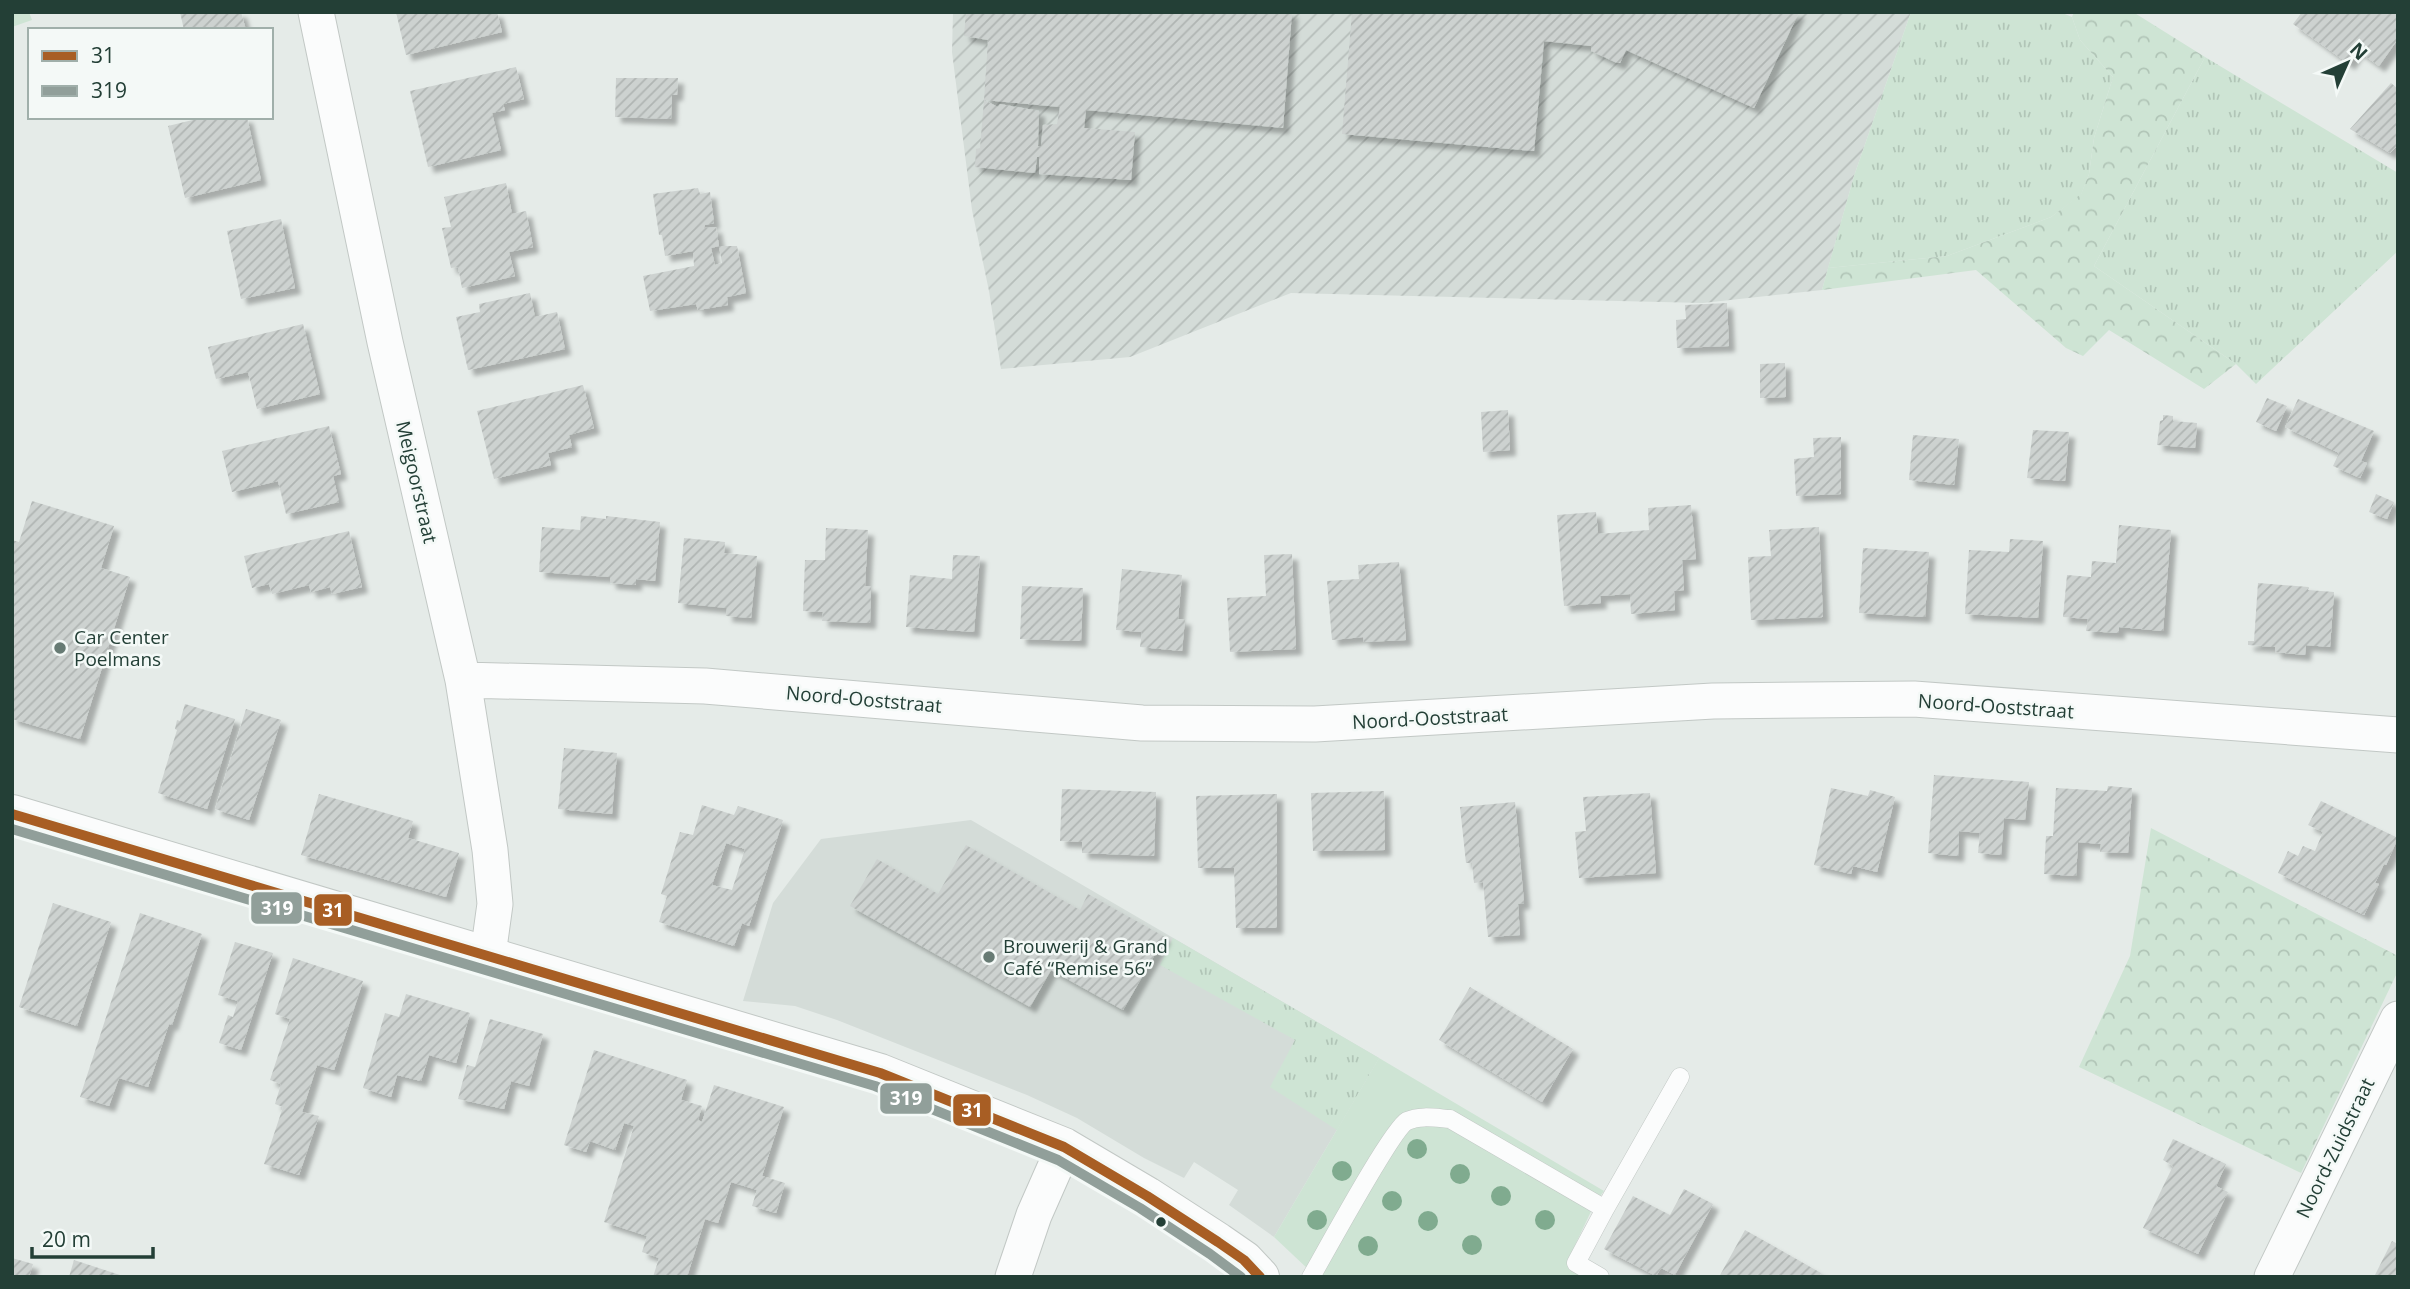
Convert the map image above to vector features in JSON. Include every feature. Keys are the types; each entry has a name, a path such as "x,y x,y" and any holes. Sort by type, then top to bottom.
{"street":[{"name":"Meigoorstraat","path":"316,12 385,342 463,680 490,850 495,904 488,955"},
{"name":"Noord-Ooststraat","path":"463,680 705,686 1142,723 1315,724 1713,701 1914,699 2398,735"},
{"path":"12,814 880,1073 1064,1147 1218,1242 1244,1260 1261,1277"},
{"name":"Noord-Zuidstraat","path":"2272,1277 2398,1019"},
{"path":"1013,1277 1034,1215 1064,1147"}],"lane":[{"path":"1600,1277 1576,1263 1681,1077"},
{"path":"1311,1277 1389,1144 1406,1122 1424,1117 1450,1119 1605,1209"}],"shaded area":[{"path":"953,12 1911,12 1854,176 1822,290 1703,303 1291,293 1130,357 1001,369 989,291 972,210 952,52"},
{"path":"971,820 1379,1058 1274,1237 1229,1205 1238,1190 1194,1162 1184,1178 1144,1158 1077,1118 1027,1095 795,1006 743,1001 773,903 821,839"}],"green space":[{"path":"12,12 29,12 32,20 12,27"},
{"path":"1911,12 2060,12 2072,17 2080,40 2113,77 2094,138 2089,174 2081,195 2051,217 1947,256 1828,268 1854,176"},
{"path":"2074,12 2133,12 2205,57 2094,266 2236,364 2204,389 2109,330 2083,356 2066,348 1976,270 1822,290 1828,268 1947,256 2051,217 2081,194 2089,174 2094,138 2113,77 2080,40 2072,17"},
{"path":"2205,57 2398,173 2398,251 2256,384 2236,364 2094,266"},
{"path":"2151,828 2398,956 2398,971 2301,1173 2079,1067 2130,956"},
{"path":"1173,938 1379,1058 1337,1130 1270,1087 1295,1040 1160,965"},
{"path":"1379,1058 1604,1191 1595,1203 1567,1262 1592,1277 1320,1277 1274,1237"}],"building":[{"path":"180,12 241,12 245,28 184,28"},
{"path":"396,12 497,12 502,32 406,55"},
{"path":"966,12 1292,12 1283,128 1086,110 1084,128 1135,132 1131,180 1039,174 1039,157 1035,173 975,167 976,149 980,148 988,40 964,36","holes":["984,100 1060,107 1057,124 1043,125 1041,146 1038,146 1039,111 1000,104 998,107"]},
{"path":"1352,12 1799,12 1754,108 1626,50 1620,63 1617,63 1591,51 1591,46 1544,41 1534,151 1342,134"},
{"path":"2302,12 2398,12 2398,39 2379,66 2358,51 2349,64 2293,24"},
{"path":"516,67 524,99 503,104 505,110 492,113 501,150 428,167 410,91"},
{"path":"616,78 678,78 677,95 672,95 671,119 615,117"},
{"path":"2391,83 2398,89 2398,145 2390,153 2350,129"},
{"path":"197,119 247,119 261,180 185,198 168,126"},
{"path":"506,183 512,214 526,211 533,247 509,252 515,276 462,288 458,267 451,268 442,228 451,227 444,197"},
{"path":"698,188 700,194 710,192 714,223 705,225 704,228 716,227 719,246 737,246 746,293 727,297 728,305 698,310 696,304 650,311 643,276 694,266 693,251 665,256 653,194","holes":["719,246 722,263 715,265 711,248"]},
{"path":"281,219 295,288 241,299 227,231"},
{"path":"530,293 535,317 557,312 565,349 468,370 456,317 480,312 479,304"},
{"path":"1727,303 1729,346 1677,348 1676,320 1686,319 1685,305"},
{"path":"303,324 320,394 257,409 248,372 216,379 208,347"},
{"path":"1785,363 1786,397 1760,398 1760,364"},
{"path":"583,385 594,428 569,435 572,447 548,453 551,465 494,479 477,411"},
{"path":"2267,398 2287,406 2276,431 2256,422"},
{"path":"2298,399 2374,431 2361,461 2367,463 2360,478 2333,466 2339,453 2285,427"},
{"path":"1508,410 1510,450 1483,452 1481,412"},
{"path":"2163,415 2173,416 2173,421 2197,423 2195,448 2157,445"},
{"path":"329,426 341,474 333,476 339,502 286,514 278,481 232,492 222,451"},
{"path":"2033,430 2069,432 2065,481 2027,478"},
{"path":"1913,435 1959,439 1954,485 1909,480"},
{"path":"1841,437 1841,494 1796,496 1794,459 1814,457 1813,438"},
{"path":"2376,494 2394,502 2387,519 2369,512"},
{"name":"Car Center Poelmans","path":"32,501 114,526 101,568 130,577 80,739 12,719 12,540 19,542"},
{"path":"1691,505 1696,559 1682,560 1684,590 1674,591 1675,610 1631,614 1630,594 1600,596 1601,603 1564,606 1557,515 1596,512 1598,534 1649,530 1648,508"},
{"path":"581,516 660,522 655,581 636,579 636,585 610,583 610,577 539,572 542,527 580,530"},
{"path":"2119,525 2171,530 2163,631 2119,627 2119,633 2086,631 2088,619 2063,617 2067,575 2091,577 2092,561 2116,563"},
{"path":"1819,527 1823,617 1751,620 1748,557 1771,556 1769,530"},
{"path":"826,528 868,530 865,586 871,586 870,623 822,621 823,612 803,611 805,560 825,560"},
{"path":"349,531 362,587 332,594 330,587 311,592 309,585 272,594 269,584 252,588 244,556"},
{"path":"684,538 725,542 724,553 757,556 751,618 726,616 727,608 678,603"},
{"path":"2010,539 2043,541 2038,618 1965,614 1969,550 2009,552"},
{"path":"1863,548 1929,552 1925,617 1859,613"},
{"path":"1292,554 1296,649 1230,652 1227,598 1266,596 1264,555"},
{"path":"953,555 980,556 974,632 906,627 910,575 952,579"},
{"path":"1399,562 1406,640 1364,642 1363,637 1332,640 1327,581 1359,579 1358,565"},
{"path":"1122,569 1182,575 1178,619 1185,619 1182,651 1140,647 1142,632 1116,630"},
{"path":"2258,583 2334,592 2330,647 2306,645 2305,655 2275,652 2275,647 2248,645 2248,641 2254,641"},
{"path":"1022,586 1083,588 1081,641 1020,639"},
{"path":"185,704 235,719 207,809 158,793 177,730 177,720 180,721"},
{"path":"246,709 281,720 249,820 215,809"},
{"path":"564,748 617,753 612,814 558,809"},
{"path":"1934,775 2029,782 2025,820 2004,818 2001,855 1978,853 1980,833 1959,831 1958,856 1928,853"},
{"path":"2108,786 2132,788 2128,853 2100,852 2101,844 2078,842 2076,876 2044,874 2046,836 2053,836 2056,788 2107,791"},
{"path":"1831,788 1868,796 1870,790 1895,797 1877,872 1853,866 1851,874 1814,865"},
{"path":"1062,789 1156,792 1154,856 1082,853 1082,842 1060,841"},
{"path":"1384,791 1385,850 1313,851 1311,793"},
{"path":"1650,793 1656,873 1579,878 1575,832 1586,831 1583,797"},
{"path":"319,794 413,821 408,838 459,853 446,897 301,855"},
{"path":"1277,794 1277,928 1236,928 1234,868 1198,868 1196,796"},
{"path":"2321,801 2398,838 2375,883 2379,884 2364,915 2278,873 2288,851 2298,856 2303,846 2315,851 2323,832 2308,825"},
{"path":"1515,802 1524,903 1518,904 1520,935 1488,937 1483,882 1474,883 1472,863 1466,863 1460,807"},
{"path":"702,805 734,815 738,806 783,820 749,926 742,923 734,946 659,922 667,896 661,894 680,832 693,835","holes":["726,843 745,849 732,890 712,885"]},
{"path":"966,845 1080,910 1088,894 1165,937 1123,1010 1051,970 1030,1007 850,906 877,859 938,894"},
{"path":"53,903 111,922 77,1026 19,1007"},
{"path":"140,913 202,934 148,1087 119,1078 109,1106 80,1097"},
{"path":"235,942 273,953 241,1050 219,1043 228,1015 233,1017 238,1001 218,995"},
{"path":"293,958 363,981 334,1070 317,1065 302,1112 319,1116 299,1175 264,1164 283,1107 275,1104 281,1084 270,1080 290,1019 275,1014"},
{"path":"1470,987 1573,1049 1542,1102 1439,1040"},
{"path":"406,994 470,1013 456,1063 429,1055 421,1081 397,1075 391,1097 363,1088 385,1013 399,1017"},
{"path":"490,1019 543,1034 529,1086 511,1081 504,1109 458,1099 467,1065 475,1067"},
{"path":"594,1050 687,1080 681,1100 702,1106 698,1120 702,1122 714,1085 784,1107 762,1176 785,1183 776,1213 752,1206 757,1190 731,1182 718,1223 705,1219 687,1277 653,1277 659,1258 642,1252 647,1236 604,1222 634,1126 624,1123 615,1150 590,1141 586,1152 564,1145"},
{"path":"2173,1139 2226,1164 2216,1186 2228,1192 2198,1254 2143,1228 2173,1166 2163,1160"},
{"path":"1684,1189 1713,1204 1675,1275 1661,1268 1656,1276 1604,1249 1633,1196 1670,1215"},
{"path":"1745,1230 1821,1273 1819,1277 1719,1277"},
{"path":"2392,1241 2398,1244 2398,1277 2374,1277"},
{"path":"12,1258 33,1264 29,1277 12,1277"},
{"path":"74,1260 123,1276 123,1277 69,1277"}],"transit line":[{"name":"31","path":"12,814 880,1073 1064,1147 1218,1242 1244,1260 1260,1277"},
{"name":"319","path":"12,829 875,1086 1058,1160 1140,1208 1241,1277"}],"place":[{"name":"Car Center Poelmans","path":"60,648"},
{"name":"Brouwerij & Grand Café “Remise 56”","path":"989,957"}]}
